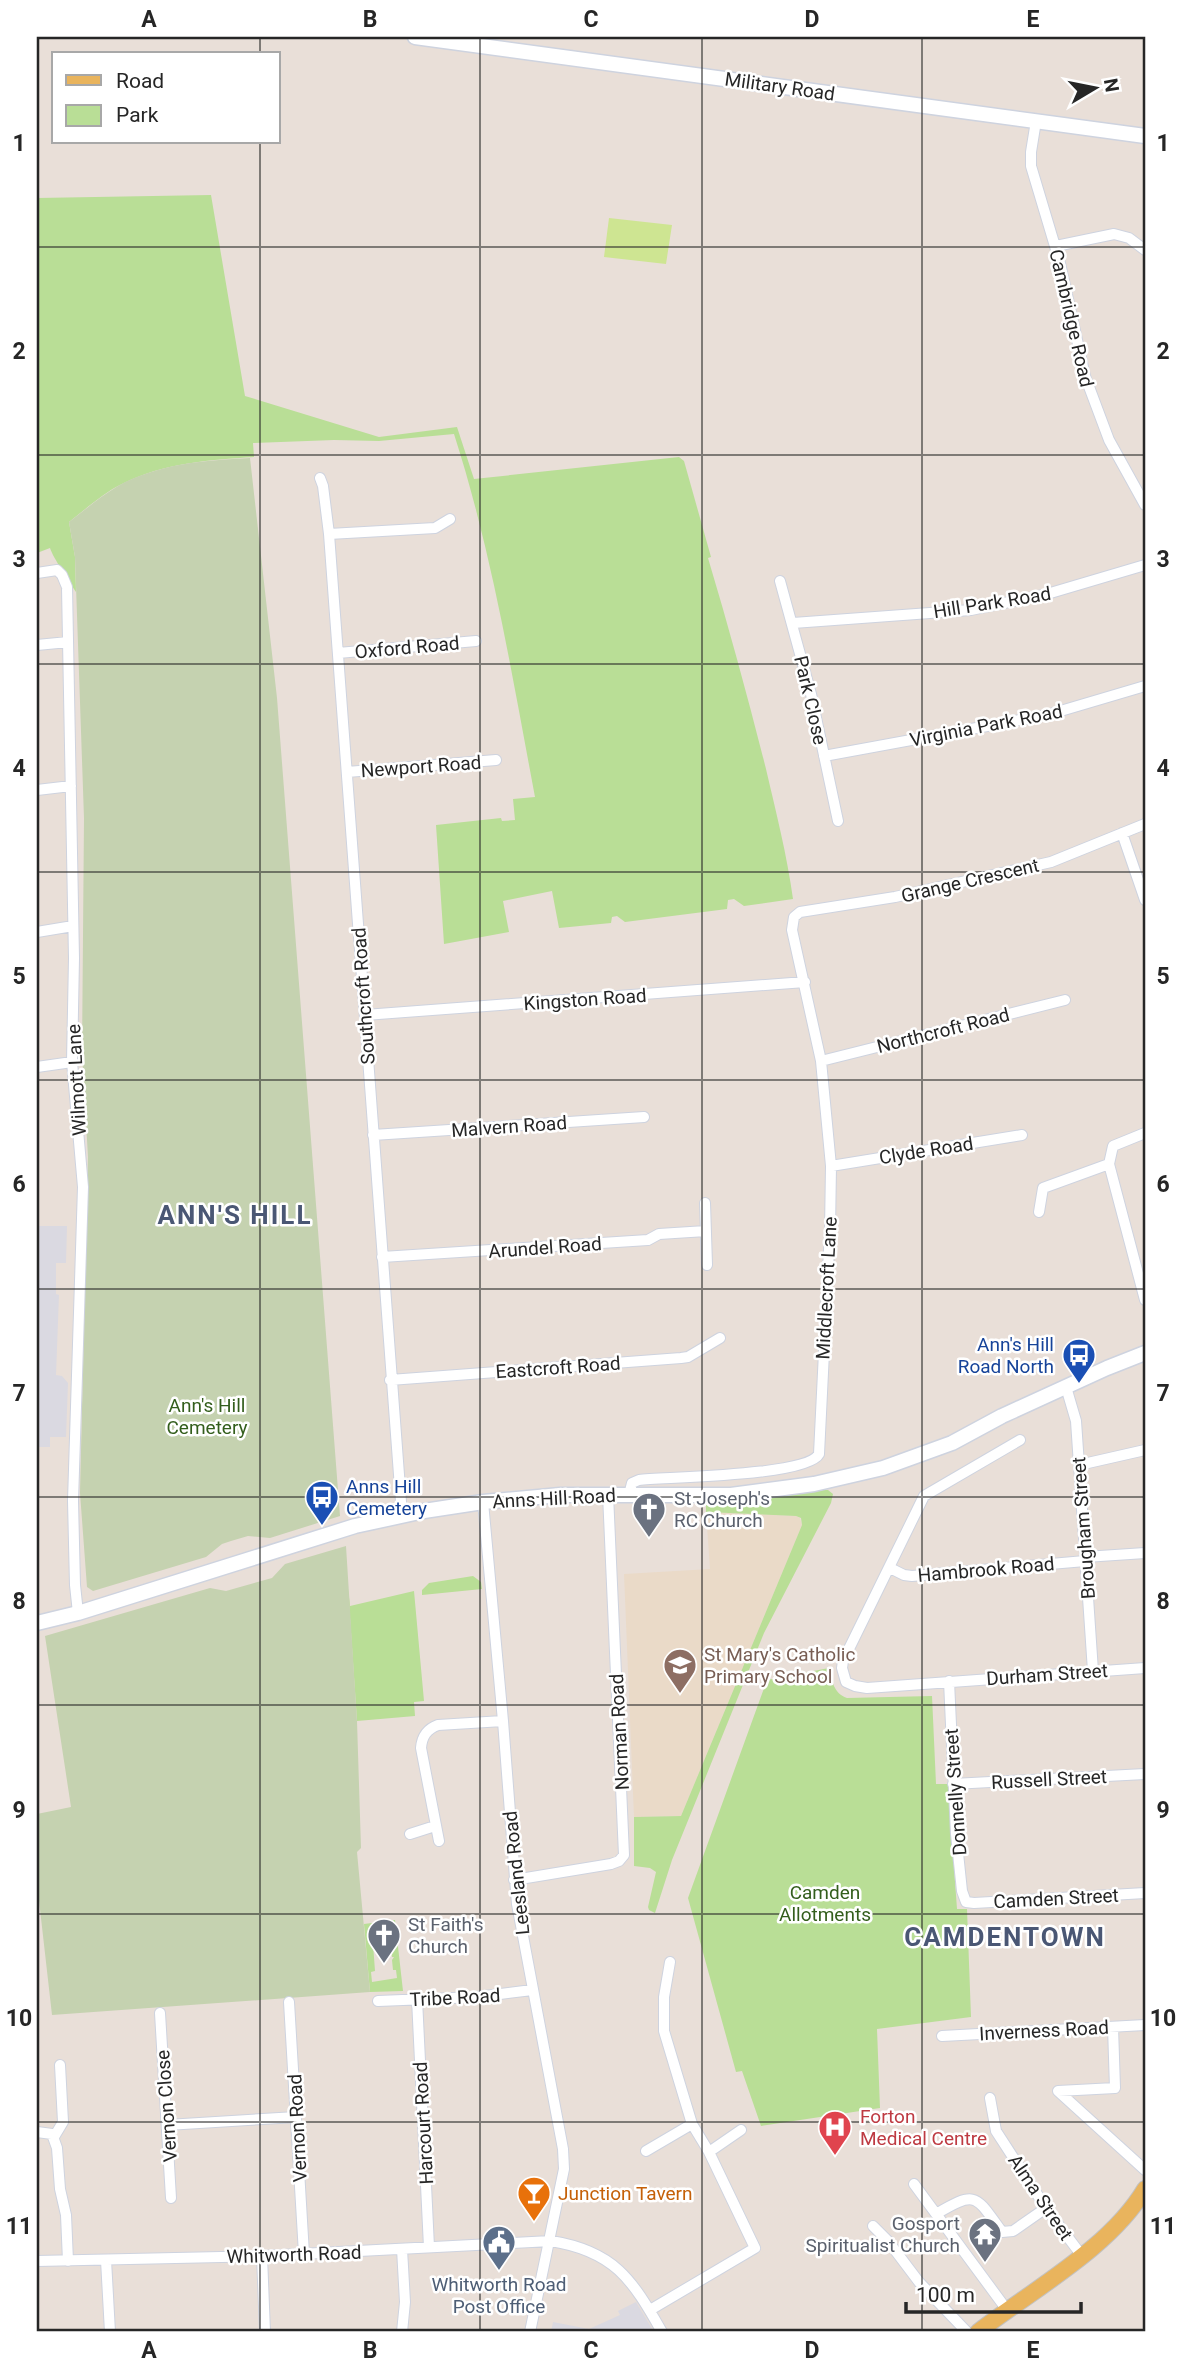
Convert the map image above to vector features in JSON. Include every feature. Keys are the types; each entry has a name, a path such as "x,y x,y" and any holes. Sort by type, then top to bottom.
{"main road":[{"path":"978,2332 1082,2256 1121,2223 1145,2189"}],"street":[{"name":"Military Road","path":"415,37 1145,136"},
{"name":"Cambridge Road","path":"1036,121 1031,166 1056,246 1085,376 1108,440 1145,505"},
{"path":"1056,246 1114,234 1129,238 1145,250"},
{"name":"Southcroft Road","path":"320,478 324,486 329,534 402,1515"},
{"path":"329,534 435,528 450,519"},
{"name":"Hill Park Road","path":"793,623 971,610 1047,594 1145,565"},
{"name":"Wilmott Lane","path":"37,573 54,570 64,578 67,587 73,926 72,1062 83,1186 73,1501 78,1613"},
{"name":"Park Close","path":"780,581 793,623 838,821"},
{"name":"Oxford Road","path":"338,653 476,641"},
{"path":"37,645 68,642"},
{"name":"Virginia Park Road","path":"824,756 1047,715 1145,686"},
{"name":"Newport Road","path":"347,772 496,760"},
{"path":"37,790 71,786"},
{"name":"Grange Crescent","path":"792,919 800,912 895,897 1051,862 1145,824"},
{"path":"1122,833 1145,900"},
{"name":"Middlecroft Lane","path":"629,1495 632,1483 639,1480 712,1477 765,1471 812,1462 818,1457 831,1166 821,1061 792,930 792,919"},
{"path":"37,932 73,926"},
{"name":"Kingston Road","path":"365,1015 805,982"},
{"name":"Northcroft Road","path":"821,1061 1065,1000"},
{"path":"37,1067 72,1062"},
{"name":"Malvern Road","path":"373,1135 644,1118"},
{"path":"1145,1132 1113,1146 1109,1164 1145,1300"},
{"name":"Clyde Road","path":"831,1166 1022,1135"},
{"path":"1039,1212 1043,1188 1109,1164"},
{"path":"705,1203 706,1265"},
{"name":"Arundel Road","path":"382,1257 648,1240 659,1234 706,1231"},
{"name":"Eastcroft Road","path":"390,1380 681,1359 720,1338"},
{"name":"Anns Hill Road","path":"37,1623 78,1613 355,1525 402,1515 550,1495 704,1496 787,1488 883,1468 952,1443 1002,1416 1145,1353"},
{"name":"Brougham Street","path":"1066,1387 1076,1421 1093,1671"},
{"path":"890,1568 924,1496 1020,1440"},
{"path":"1079,1465 1145,1450"},
{"name":"Norman Road","path":"514,1880 611,1864 624,1856 608,1494"},
{"name":"Leesland Road","path":"483,1502 514,1880 563,2149 564,2169 530,2332"},
{"name":"Hambrook Road","path":"890,1568 912,1576 1145,1553"},
{"name":"Durham Street","path":"890,1568 844,1661 842,1668 846,1682 855,1686 867,1688 1145,1668"},
{"name":"Donnelly Street","path":"949,1681 953,1784 962,1895 966,1902"},
{"path":"439,1841 421,1748 424,1734 438,1725 503,1721"},
{"name":"Russell Street","path":"953,1784 1145,1774"},
{"path":"410,1833 435,1826"},
{"name":"Camden Street","path":"966,1902 1145,1893"},
{"path":"650,2310 755,2248 709,2152 691,2124 664,2031 664,1997 670,1962"},
{"name":"Tribe Road","path":"378,2001 477,1997 532,1990"},
{"name":"Harcourt Road","path":"417,1999 429,2247"},
{"name":"Vernon Road","path":"289,2002 304,2254"},
{"name":"Vernon Close","path":"160,2013 171,2198"},
{"name":"Inverness Road","path":"942,2036 1145,2025"},
{"path":"1113,2026 1115,2088 1058,2091 1145,2170"},
{"path":"54,2137 63,2122 60,2065"},
{"name":"Alma Street","path":"989,2098 996,2131 1046,2208 1082,2256"},
{"path":"167,2125 296,2117"},
{"path":"646,2151 691,2124"},
{"path":"709,2152 741,2130"},
{"path":"37,2132 48,2133 54,2137 57,2148 60,2189 66,2216 68,2261"},
{"path":"914,2184 1007,2309"},
{"path":"936,2214 964,2198 973,2199 981,2203 1002,2232 1013,2231 1046,2208"},
{"path":"873,2226 919,2282 967,2332"},
{"name":"Whitworth Road","path":"37,2262 262,2256 551,2241 583,2247 602,2256 627,2279 650,2310 662,2332"},
{"path":"402,2249 405,2302 402,2332"},
{"path":"262,2256 265,2332"},
{"path":"106,2260 110,2332"}],"shaded area":[{"path":"37,1226 67,1226 66,1263 56,1263 56,1294 59,1295 56,1375 62,1376 68,1383 66,1437 50,1437 50,1447 37,1447"},
{"name":"St Mary's Catholic Primary School","path":"706,1512 796,1516 800,1518 802,1525 681,1816 634,1817 624,1574 710,1569"},
{"path":"636,2302 654,2332 551,2332 553,2322 589,2329 620,2315 618,2311"}],"green space":[{"path":"211,195 245,396 379,437 457,427 474,479 679,457 684,461 766,769 793,899 744,906 734,899 728,900 727,909 625,922 617,916 612,917 611,923 559,928 552,891 503,901 509,932 444,944 436,825 501,818 502,821 515,820 513,799 535,797 490,569 454,434 379,441 253,443 254,457 186,464 138,477 108,492 69,522 75,557 76,592 50,548 37,553 37,198"},
{"path":"609,218 672,225 666,264 604,257"},
{"name":"Ann's Hill Cemetery","path":"250,458 277,698 340,1516 270,1538 248,1536 231,1541 222,1544 206,1557 93,1591 87,1587 80,1493 88,1157 82,1053 84,818 75,557 69,522 118,486 149,473 199,462"},
{"path":"823,1490 833,1494 831,1503 764,1633 672,1860 655,1913 648,1907 656,1872 650,1868 634,1866 634,1817 681,1816 802,1525 801,1518 796,1516 706,1512 706,1503"},
{"path":"346,1546 357,1721 361,1848 357,1852 370,1992 52,2015 37,1883 37,1814 71,1807 45,1636 210,1588 226,1591 272,1578 285,1564"},
{"path":"473,1576 481,1582 482,1589 422,1595 422,1590 429,1583"},
{"path":"348,1588 350,1606 414,1591 424,1701 414,1702 415,1716 357,1721"},
{"name":"Camden Allotments","path":"829,1668 836,1689 847,1698 932,1696 936,1784 948,1784 957,1909 967,1909 971,2017 877,2029 880,2108 761,2126 742,2071 736,2072 688,1898 767,1680"},
{"path":"395,1920 403,1991 370,1992 364,1924","holes":["382,1939 382,1943 390,1942 394,1957 393,1970 396,1970 397,1978 372,1982 371,1972 375,1971 373,1944"]}],"place":[{"name":"Ann's Hill Road North","path":"1079,1385"},
{"name":"Anns Hill Cemetery","path":"322,1527"},
{"name":"St Joseph's RC Church","path":"649,1539"},
{"name":"St Mary's Catholic Primary School","path":"680,1695"},
{"name":"St Faith's Church","path":"384,1965"},
{"name":"Forton Medical Centre","path":"835,2157"},
{"name":"Junction Tavern","path":"534,2223"},
{"name":"Gosport Spiritualist Church","path":"985,2264"},
{"name":"Whitworth Road Post Office","path":"499,2272"}],"district":[{"name":"ANN'S HILL","path":"235,1215"},
{"name":"CAMDENTOWN","path":"1005,1937"}]}
